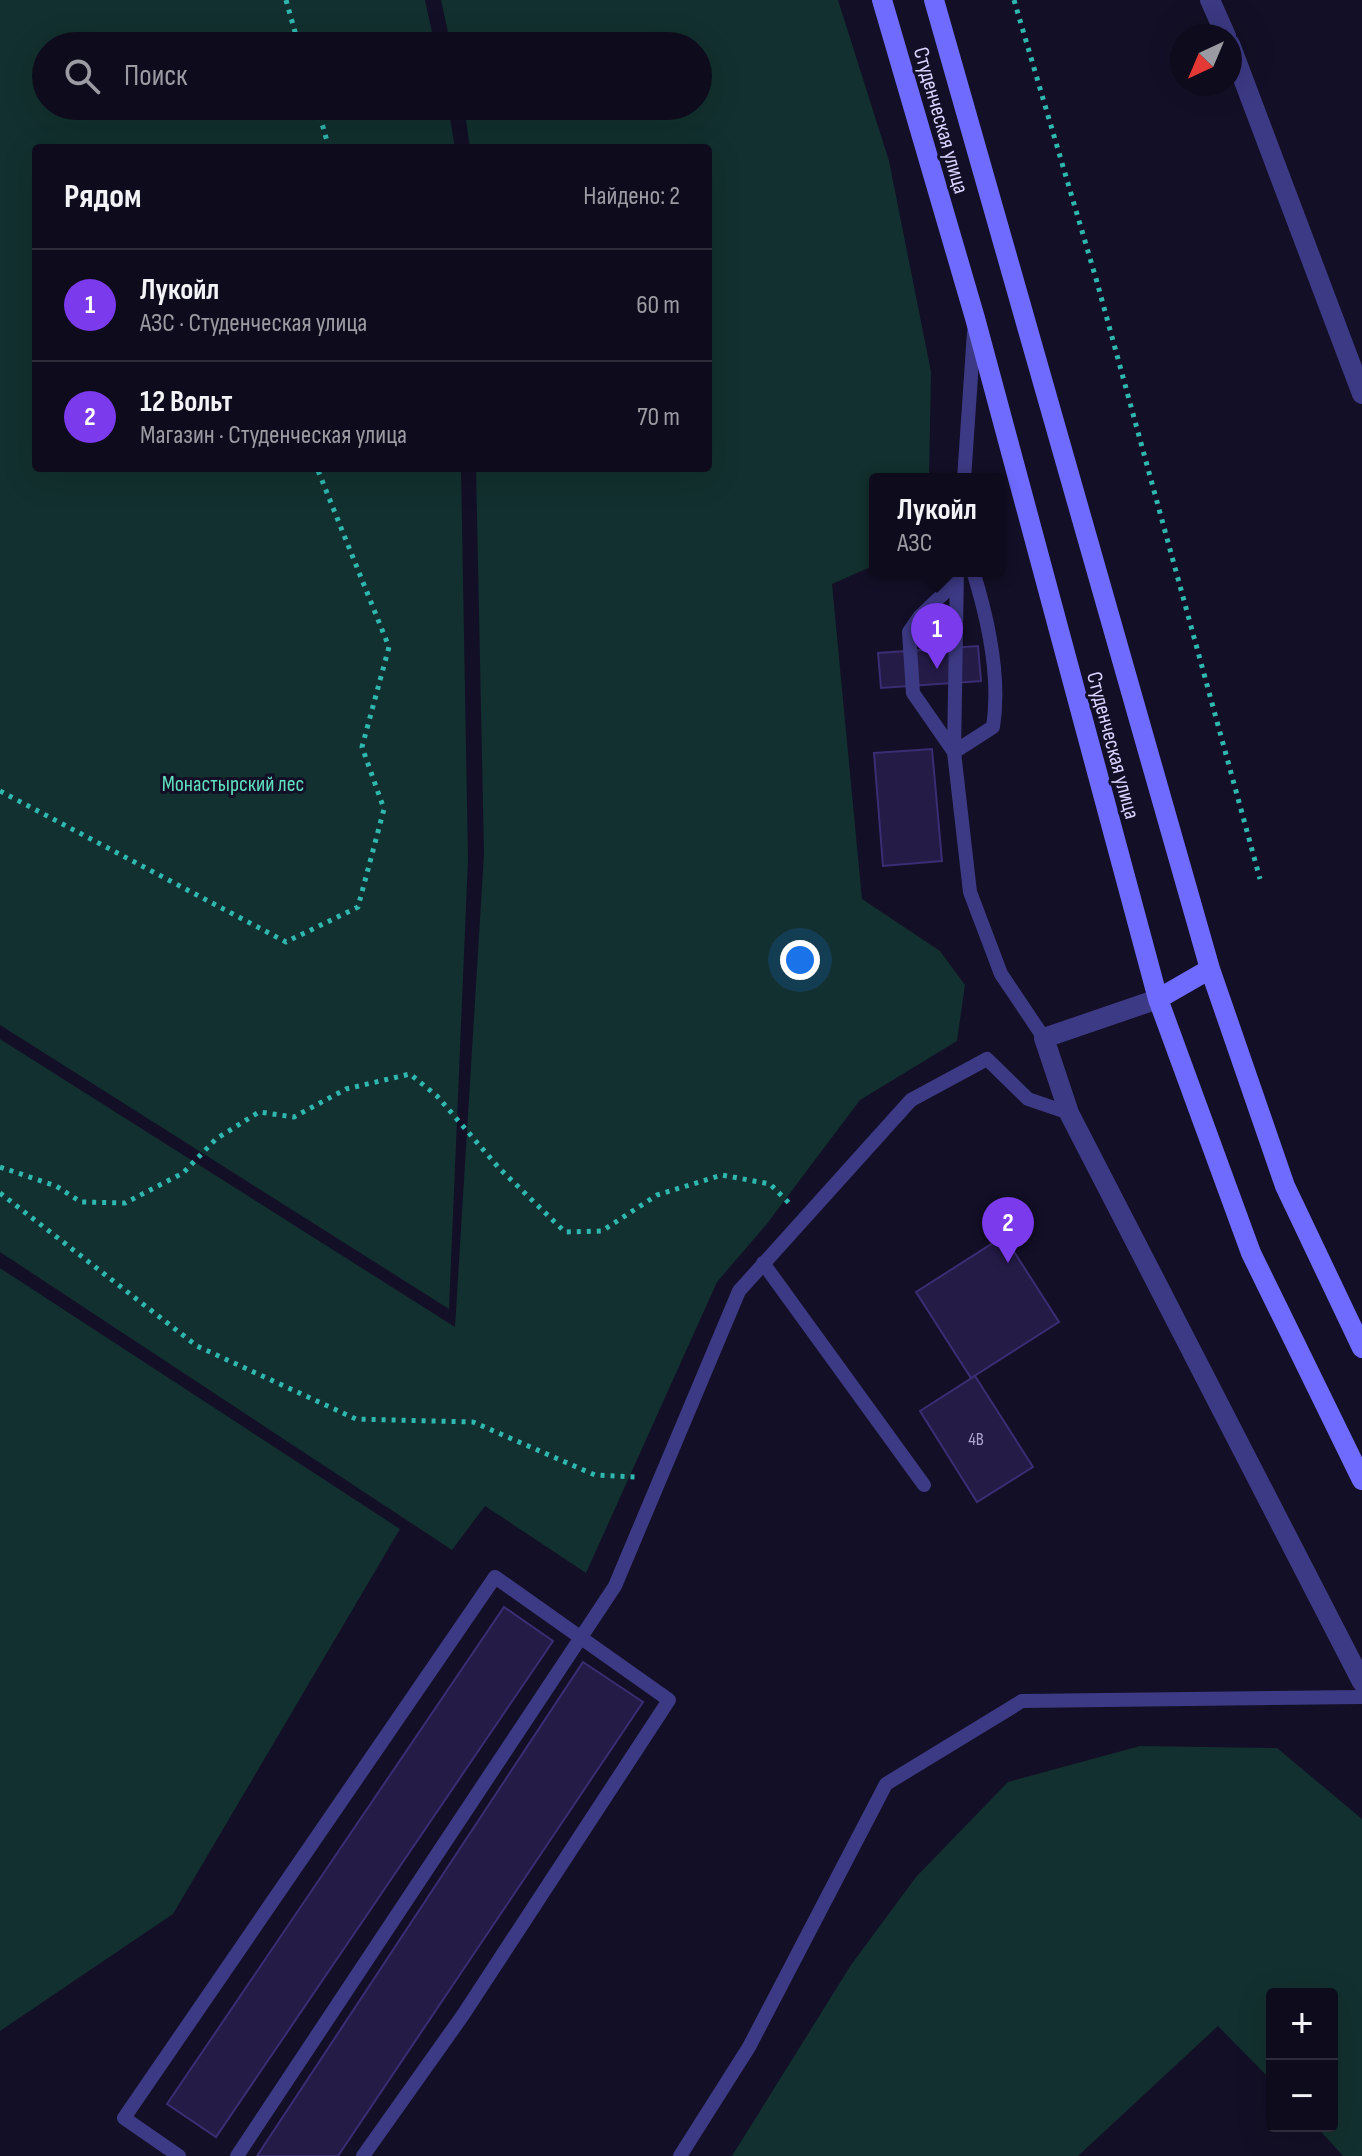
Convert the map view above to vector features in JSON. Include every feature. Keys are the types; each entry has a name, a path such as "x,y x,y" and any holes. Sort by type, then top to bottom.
{"main road":[{"name":"Студенческая улица","path":"882,0 975,318 1158,999 1251,1253 1362,1480"},
{"name":"Студенческая улица","path":"934,0 1210,969 1285,1186 1362,1348"},
{"path":"1158,999 1210,969"}],"street":[{"path":"1210,0 1221,24"},
{"path":"1242,76 1362,394"},
{"path":"1158,999 1044,1038 1069,1113 1362,1682"}],"lane":[{"path":"964,473 975,318"},
{"path":"954,752 913,693 909,632 956,577"},
{"path":"956,577 954,752 970,892 1001,974 1044,1038"},
{"path":"954,752 993,727 996,709 988,619 975,577"},
{"path":"237,2156 615,1586 739,1291 911,1100 987,1059 1028,1099 1069,1113"},
{"path":"763,1263 924,1485"},
{"path":"179,2156 124,2118 495,1577 669,1700 463,2015 363,2156"},
{"path":"680,2156 749,2047 886,1784 1022,1701 1362,1697"}],"path":[{"path":"286,0 295,32"},
{"path":"1014,0 1097,282 1260,879"},
{"path":"321,120 328,144"},
{"path":"0,791 286,942 358,907 384,809 362,747 389,647 319,472"},
{"path":"0,1167 56,1186 81,1202 125,1203 183,1173 216,1139 259,1112 294,1117 346,1089 410,1074 437,1096 499,1168 565,1232 602,1231 657,1195 722,1175 770,1184 797,1211 797,1224"},
{"path":"0,1193 197,1346 356,1419 473,1422 595,1475 661,1478"}],"green space":[{"name":"Монастырский лес","path":"0,0 425,0 432,32 32,32 32,120 450,120 454,144 32,144 32,472 461,472 468,859 449,1309 0,1025"},
{"path":"441,0 838,0 889,161 931,372 929,473 869,473 869,568 832,584 862,899 940,951 965,985 957,1041 860,1100 766,1225 717,1282 586,1573 485,1506 452,1550 0,1252 0,1039 455,1327 484,854 476,472 712,472 712,144 469,144 466,120 712,120 712,32 448,32"},
{"path":"0,1268 400,1529 173,1914 0,2031"},
{"path":"1140,1746 1277,1748 1362,1819 1362,2156 1343,2156 1321,2132 1338,2132 1338,1988 1266,1988 1266,2075 1218,2026 1078,2156 732,2156 851,1965 916,1877 1008,1782"}],"building":[{"path":"978,646 981,681 881,688 878,653"},
{"path":"932,749 942,861 883,866 874,753"},
{"path":"1004,1236 1059,1322 971,1378 916,1292"},
{"path":"975,1376 1033,1467 977,1502 920,1411"},
{"path":"504,1607 553,1641 216,2137 167,2104"},
{"path":"583,1662 643,1702 338,2156 257,2156"}],"place":[{"name":"Лукойл","path":"937,669"},
{"name":"12 Вольт","path":"1008,1263"}]}
